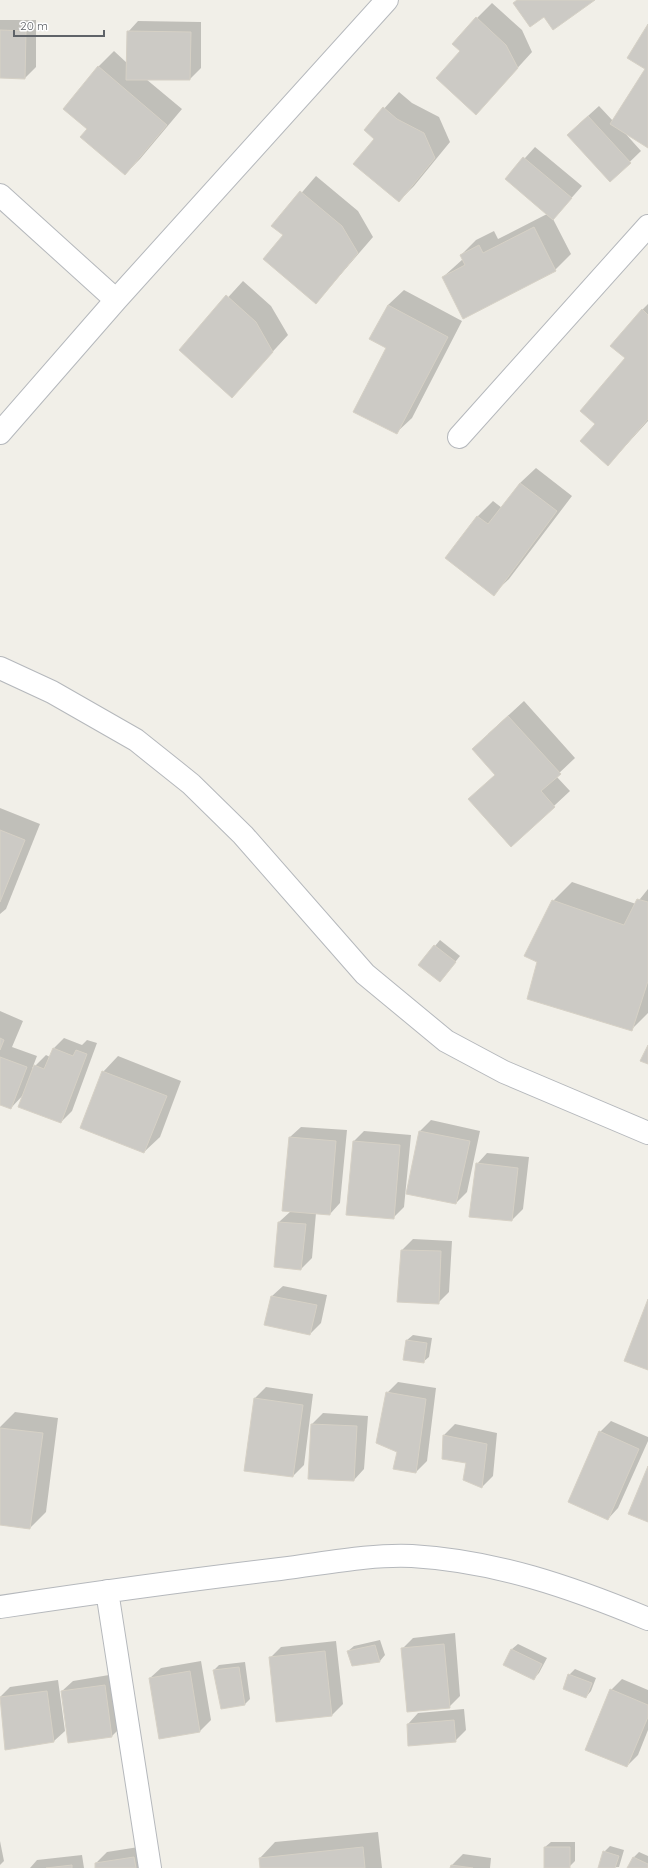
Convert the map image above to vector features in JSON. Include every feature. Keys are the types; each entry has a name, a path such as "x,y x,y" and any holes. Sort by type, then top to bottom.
{"street":[{"path":"0,433 116,300 387,0"},
{"path":"0,195 116,300"},
{"path":"459,437 648,226"},
{"path":"0,668 52,692 136,740 191,784 243,835 365,974 446,1041 504,1072 648,1132"},
{"path":"0,1606 107,1591 366,1559 410,1556 449,1560 523,1574 586,1593 648,1619"},
{"path":"107,1591 150,1868"}],"building":[{"path":"517,0 595,0 553,30 544,17 530,27 513,3"},
{"path":"476,17 506,45 518,68 476,115 436,78 460,51 452,44"},
{"path":"648,24 648,148 610,124 645,69 627,58"},
{"path":"0,30 26,31 25,79 0,78"},
{"path":"127,31 191,32 190,80 126,80"},
{"path":"98,66 167,125 125,175 80,137 87,129 63,109"},
{"path":"383,107 397,119 424,133 435,158 399,202 353,164 374,139 364,130"},
{"path":"588,116 631,163 610,182 567,135"},
{"path":"523,157 572,198 553,220 505,179"},
{"path":"300,191 342,226 358,253 316,304 263,259 283,235 271,226"},
{"path":"534,227 556,271 463,319 442,277 465,265 460,255 479,245 483,253"},
{"path":"226,295 256,322 273,352 232,398 179,350"},
{"path":"388,305 448,337 397,434 353,412 386,348 369,339"},
{"path":"642,309 648,315 648,419 608,466 580,441 595,424 580,411 625,358 610,346"},
{"path":"520,483 557,511 494,596 445,558 477,516 488,524"},
{"path":"508,716 561,774 541,791 555,807 511,847 468,799 495,775 472,749"},
{"path":"0,830 25,840 0,902"},
{"path":"637,899 648,902 648,981 632,1031 527,999 537,962 524,956 552,900 624,925"},
{"path":"434,945 456,962 440,982 418,965"},
{"path":"0,1038 4,1040 0,1050"},
{"path":"648,1045 648,1064 640,1061"},
{"path":"53,1048 73,1056 76,1050 87,1054 61,1123 18,1107 34,1065 44,1069"},
{"path":"0,1057 27,1067 11,1109 0,1105"},
{"path":"102,1071 167,1096 144,1153 80,1128"},
{"path":"419,1131 470,1141 456,1204 406,1194"},
{"path":"289,1137 336,1141 330,1215 282,1211"},
{"path":"353,1141 400,1145 394,1219 346,1215"},
{"path":"476,1163 518,1168 512,1221 469,1217"},
{"path":"278,1222 306,1224 301,1270 274,1267"},
{"path":"401,1250 441,1251 439,1304 397,1302"},
{"path":"271,1296 317,1305 310,1335 264,1325"},
{"path":"648,1299 648,1370 624,1361"},
{"path":"406,1340 427,1343 424,1363 403,1360"},
{"path":"386,1392 426,1399 416,1473 393,1469 397,1452 376,1443"},
{"path":"254,1398 303,1405 293,1477 244,1471"},
{"path":"311,1424 357,1426 354,1481 308,1479"},
{"path":"0,1428 43,1433 30,1529 0,1525"},
{"path":"599,1431 639,1449 608,1520 568,1502"},
{"path":"443,1435 487,1444 482,1488 463,1480 466,1463 442,1459"},
{"path":"648,1466 648,1522 628,1514"},
{"path":"444,1644 450,1708 407,1712 401,1648"},
{"path":"375,1645 380,1662 352,1666 347,1651"},
{"path":"511,1649 542,1664 534,1680 503,1665"},
{"path":"325,1651 332,1716 276,1722 269,1657"},
{"path":"239,1667 245,1705 221,1709 213,1670"},
{"path":"190,1671 200,1732 159,1739 149,1678"},
{"path":"568,1674 592,1683 586,1698 563,1689"},
{"path":"105,1685 112,1737 68,1743 61,1691"},
{"path":"610,1689 648,1705 648,1717 627,1767 585,1750"},
{"path":"47,1691 54,1742 5,1750 0,1697"},
{"path":"454,1720 456,1742 408,1746 407,1724"},
{"path":"363,1847 365,1868 260,1868 259,1858"},
{"path":"544,1847 570,1847 570,1868 544,1868"},
{"path":"603,1851 619,1856 615,1868 598,1868"},
{"path":"134,1857 136,1868 95,1868 95,1863"},
{"path":"633,1857 648,1864 648,1868 627,1868"},
{"path":"72,1865 72,1868 46,1868"},
{"path":"451,1865 473,1868 450,1868"}]}
